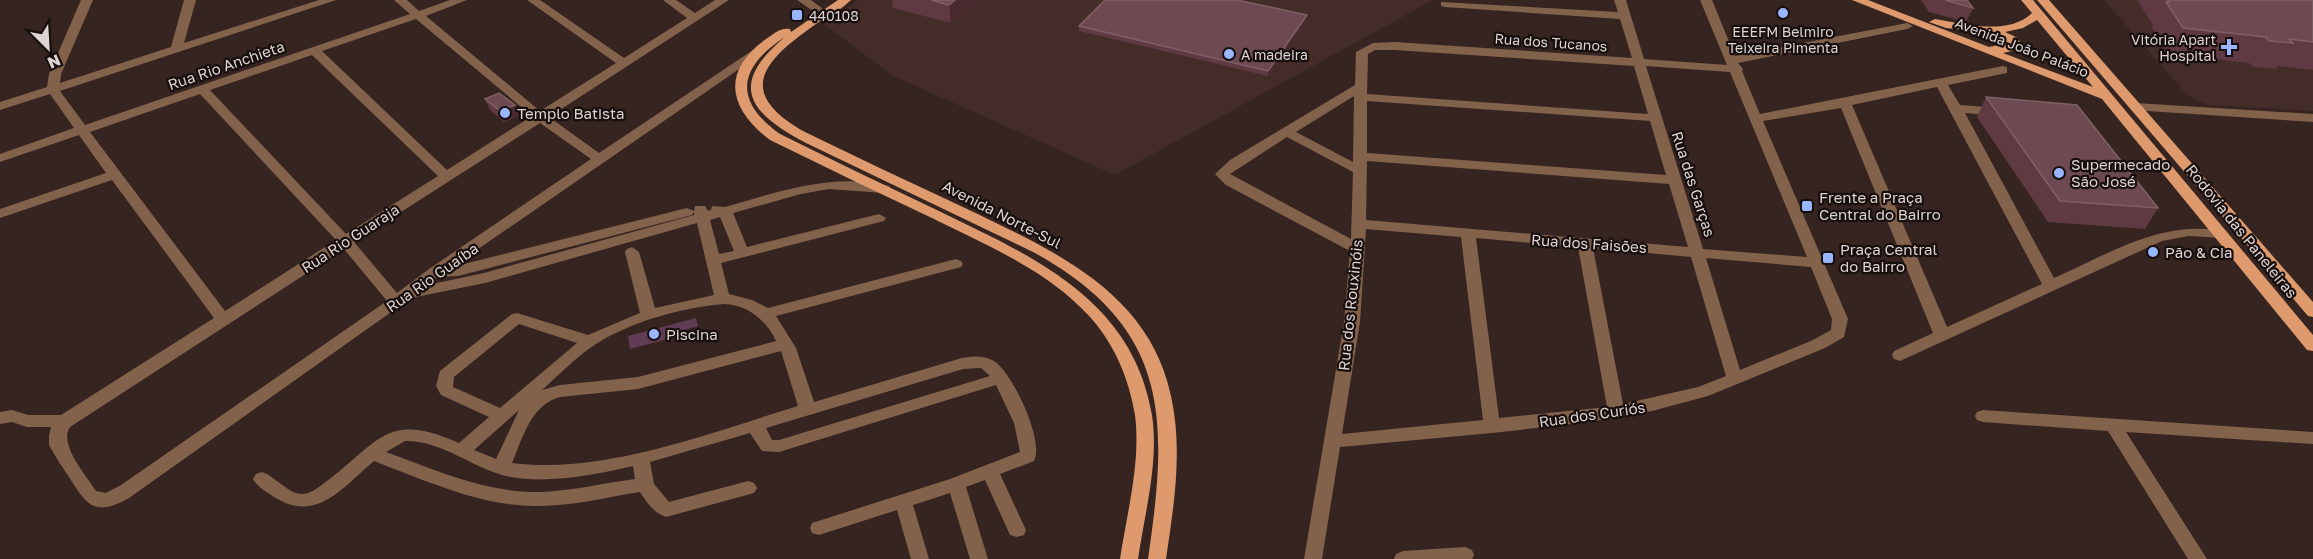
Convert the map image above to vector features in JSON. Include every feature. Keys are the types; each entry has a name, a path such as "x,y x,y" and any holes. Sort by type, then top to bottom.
{"main road":[{"name":"Avenida Norte-Sul","path":"845,0 785,43 766,61 757,80 759,98 763,106 780,121 814,140 1048,254 1094,286 1122,314 1143,344 1155,369 1167,414 1169,460 1157,559"},
{"name":"Avenida João Palácio","path":"1858,0 2107,97"},
{"name":"Avenida João Palácio","path":"1876,0 1936,22 1986,29 2017,26 2031,21 2038,13"},
{"name":"Rodovia das Paneleiras","path":"2027,0 2313,346"},
{"name":"Rodovia das Paneleiras","path":"2043,0 2313,312"},
{"name":"Avenida Norte-Sul","path":"824,4 757,52 746,66 741,82 742,99 752,119 775,137 991,242 1044,271 1078,296 1115,336 1132,368 1144,417 1141,473 1129,559"},
{"path":"1985,49 2008,50 2016,44 2012,39 1986,29"},
{"path":"2210,219 2232,221"}],"street":[{"path":"87,0 55,74 53,90 223,319"},
{"path":"0,106 330,0"},
{"path":"400,0 539,116 599,159"},
{"name":"Rua Rio Anchieta","path":"0,158 461,0"},
{"path":"533,0 623,63"},
{"path":"669,0 694,18"},
{"name":"Rua Rio Guaraja","path":"65,421 723,0"},
{"path":"803,0 824,4"},
{"name":"Rua das Garças","path":"1620,0 1735,379"},
{"path":"1707,0 1818,263"},
{"path":"176,50 193,1"},
{"path":"1445,4 1532,5 1625,16"},
{"name":"Rua dos Tucanos","path":"1364,50 1378,46 1395,46 1640,64 1735,65 1907,26"},
{"name":"Rua dos Rouxinóis","path":"1313,559 1352,322 1359,224 1360,92 1361,61 1364,50"},
{"path":"315,51 446,176"},
{"name":"Rua Rio Guaíba","path":"65,421 57,432 58,445 90,496 95,500 106,500 122,493 200,441 402,298 434,272 457,272 599,159 757,52"},
{"path":"1756,118 1845,103 2003,70"},
{"path":"1941,84 2051,286"},
{"path":"203,90 402,298 457,272 649,220 725,211 815,187 845,185 884,189"},
{"path":"1356,248 1231,182 1222,174 1228,167 1286,132 1360,92 1655,118"},
{"path":"1845,103 1942,335"},
{"path":"2136,107 2313,117"},
{"path":"1956,108 2012,113"},
{"path":"1286,132 1361,164 1674,180"},
{"path":"0,214 114,174"},
{"path":"725,211 742,253"},
{"path":"701,213 715,260 723,299"},
{"path":"715,260 879,218"},
{"name":"Rua dos Faisões","path":"1359,224 1818,263"},
{"path":"1900,355 2167,234 2196,232 2222,234"},
{"path":"1468,234 1492,426"},
{"path":"1585,243 1616,412"},
{"path":"632,252 649,316"},
{"name":"Rua dos Curiós","path":"1332,441 1616,412 1674,400 1735,379 1819,344 1838,333 1840,319 1818,263"},
{"path":"765,314 956,264"},
{"path":"461,451 500,415 590,341 612,329 649,316 723,299 743,302 765,314 786,344 808,410"},
{"path":"500,415 447,391 444,386 446,375 518,318 590,341"},
{"path":"501,468 523,417 543,396 560,391 638,383 786,344"},
{"path":"262,479 297,500 308,500 330,488 371,453 392,439 410,434 424,437 501,468 541,472 562,471 641,458 970,363 987,364 1001,378 1027,440 1029,453 1024,460 819,528"},
{"path":"756,425 762,440 768,446 779,446 1001,378"},
{"path":"0,418 12,416 27,421 65,421"},
{"path":"1983,416 2313,438"},
{"path":"2113,425 2198,559"},
{"path":"371,453 476,491 537,499 616,491 645,485"},
{"path":"641,458 645,485 653,498 666,510 748,488"},
{"path":"990,472 1017,530"},
{"path":"956,484 979,559"},
{"path":"903,500 920,559"},
{"path":"1403,559 1465,555"}],"shaded area":[{"name":"A madeira","path":"858,0 1433,0 1115,175 893,76 824,24"},
{"name":"Vitória Apart Hospital","path":"2104,0 2313,0 2313,111 2207,105 2187,95"},
{"name":"Piscina","path":"696,318 698,326 674,333 675,337 630,349 628,336"}],"building":[{"path":"931,0 955,0 949,5"},
{"name":"A madeira","path":"1105,0 1237,0 1307,15 1268,71 1079,26"},
{"path":"1945,0 1967,0 1973,8"},
{"path":"2168,0 2313,0 2313,42 2289,39 2293,43 2269,41 2266,37 2183,28 2166,2 2169,2"},
{"path":"499,93 515,105 500,111 485,99"},
{"path":"1986,97 2077,105 2158,208 2060,201"}],"place":[{"name":"EEEFM Belmiro Teixeira Pimenta","path":"1783,13"},
{"name":"440108","path":"797,15"},
{"name":"Vitória Apart Hospital","path":"2229,47"},
{"name":"A madeira","path":"1229,54"},
{"name":"Templo Batista","path":"505,113"},
{"name":"Supermecado São José","path":"2059,173"},
{"name":"Frente a Praça Central do Bairro","path":"1807,206"},
{"name":"Pão & Cia","path":"2153,252"},
{"name":"Praça Central do Bairro","path":"1828,258"},
{"name":"Piscina","path":"654,334"}]}
